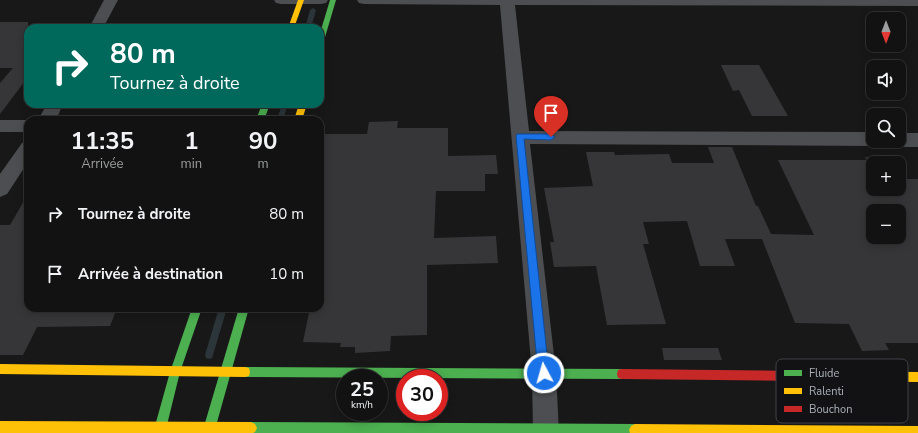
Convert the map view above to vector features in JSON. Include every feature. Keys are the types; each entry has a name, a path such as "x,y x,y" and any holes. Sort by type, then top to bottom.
{"street":[{"path":"98,24 111,0"},
{"path":"281,0 321,0"},
{"path":"292,24 300,0"},
{"path":"324,30 333,0"},
{"path":"364,0 764,0 918,2"},
{"path":"507,0 544,373 546,431"},
{"path":"0,126 24,126"},
{"path":"520,136 866,139"},
{"path":"906,140 918,140"},
{"path":"0,189 24,154"},
{"path":"159,431 175,372 196,312"},
{"path":"209,431 243,312"},
{"path":"0,369 175,372 776,375"},
{"path":"908,377 918,377"},
{"path":"0,427 159,431 918,432"}],"building":[{"path":"0,22 28,22 28,24 24,24 24,82 0,114 0,83 13,68 0,68"},
{"path":"721,65 759,65 788,116 752,116 739,90 733,91"},
{"path":"398,121 397,128 448,128 448,156 496,155 498,174 485,174 485,191 436,191 434,238 496,236 498,263 427,265 427,335 391,336 390,351 355,353 355,347 340,347 341,343 303,342 309,312 324,312 324,134 367,134 369,122"},
{"path":"708,147 732,147 756,206 758,206 771,234 814,235 778,160 866,160 866,196 906,196 906,179 918,179 918,343 885,343 889,350 862,351 849,324 795,323 762,239 725,239 735,266 700,266 687,221 643,222 649,244 643,244 666,324 607,325 596,266 554,267 550,242 554,242 544,188 593,186 586,152 614,152 615,155 669,154 672,163 714,163"},
{"path":"24,201 24,312 115,312 110,326 37,327 23,355 0,355 0,225 10,225"},
{"path":"662,348 718,348 722,360 664,360"}],"waterway":[{"path":"309,24 313,10"},
{"path":"281,116 284,108"},
{"path":"209,355 222,312"}],"traffic: fast":[{"path":"324,30 333,0"},
{"path":"262,116 264,108"},
{"path":"159,433 175,372 196,312"},
{"path":"208,433 243,312"},
{"path":"245,372 622,374"},
{"path":"251,428 635,430"}],"traffic: slow":[{"path":"292,24 301,0"},
{"path":"299,116 302,108"},
{"path":"0,369 245,372"},
{"path":"908,377 918,377"},
{"path":"0,427 251,428"},
{"path":"635,430 918,432"}],"traffic: jam":[{"path":"622,374 776,376"}],"route":[{"path":"544,373 520,136 551,137"}]}
